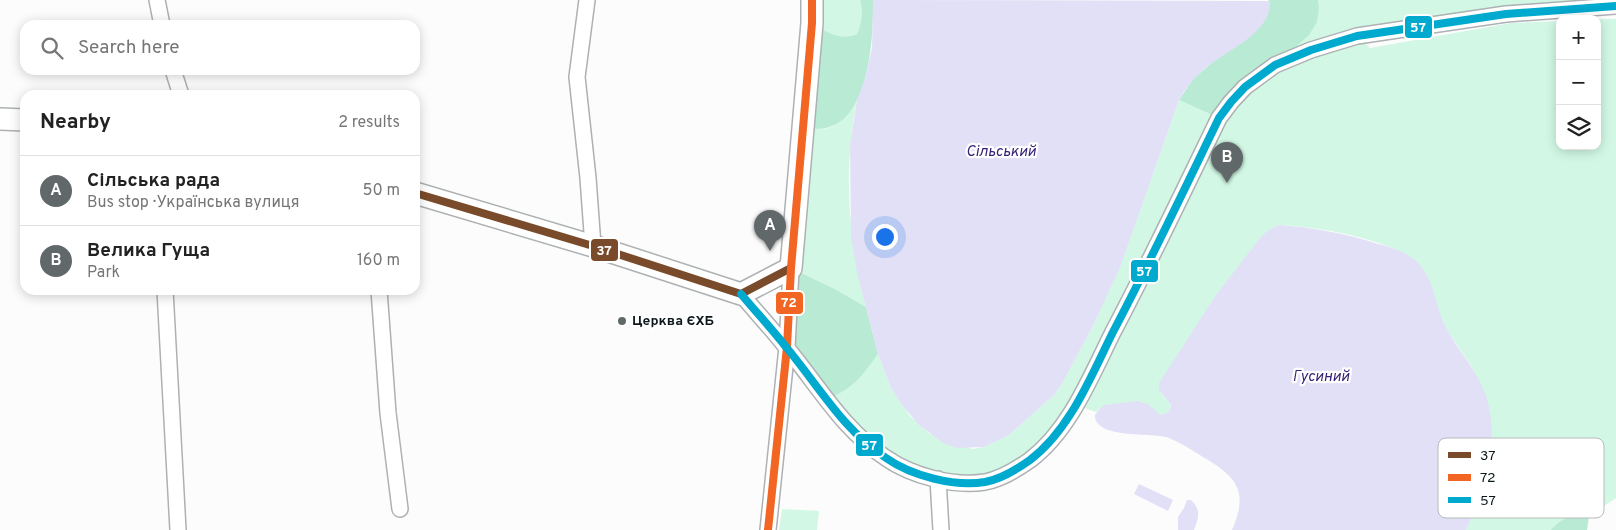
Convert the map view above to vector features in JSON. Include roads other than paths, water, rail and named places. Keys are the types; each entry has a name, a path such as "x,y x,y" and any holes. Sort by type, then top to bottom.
{"street":[{"path":"157,0 161,20"},
{"path":"587,0 578,77 593,246"},
{"path":"768,530 787,347 791,268 812,23 812,0"},
{"path":"420,194 593,246 741,294 787,347 838,414 874,450 912,472 938,479 971,483 986,482 1002,477 1032,459 1062,426 1087,384 1219,118 1231,102 1259,75 1284,61 1311,50 1357,36 1506,14 1616,6"},
{"path":"175,75 179,90"},
{"path":"0,119 20,120"},
{"path":"741,294 791,268"},
{"path":"165,295 178,530"},
{"path":"379,295 388,413 400,509"},
{"path":"938,479 941,530"}],"water":[{"name":"Сільський","path":"873,0 1270,1 1269,12 1264,23 1245,41 1203,70 1179,100 1121,265 1094,324 1063,382 1054,395 1009,435 984,447 957,448 943,443 919,425 902,405 891,388 878,354 857,273 851,237 850,145 857,100 865,79 872,48"},
{"name":"Гусиний","path":"1279,225 1326,231 1387,246 1402,252 1419,263 1429,279 1444,323 1481,384 1488,402 1492,438 1438,438 1438,518 1471,518 1466,530 1232,530 1237,516 1239,495 1237,486 1224,471 1191,449 1169,438 1114,432 1097,423 1095,415 1105,405 1137,401 1148,404 1159,414 1169,412 1171,405 1159,390 1159,383 1216,295 1267,231"},
{"path":"1139,484 1173,500 1168,511 1134,494"},
{"path":"1187,500 1191,500 1198,510 1197,522 1194,530 1178,530 1178,517"}],"place":[{"name":"Велика Гуща","path":"1227,183"},
{"name":"Сільська рада","path":"770,251"},
{"name":"Церква ЄХБ","path":"622,321"}]}
